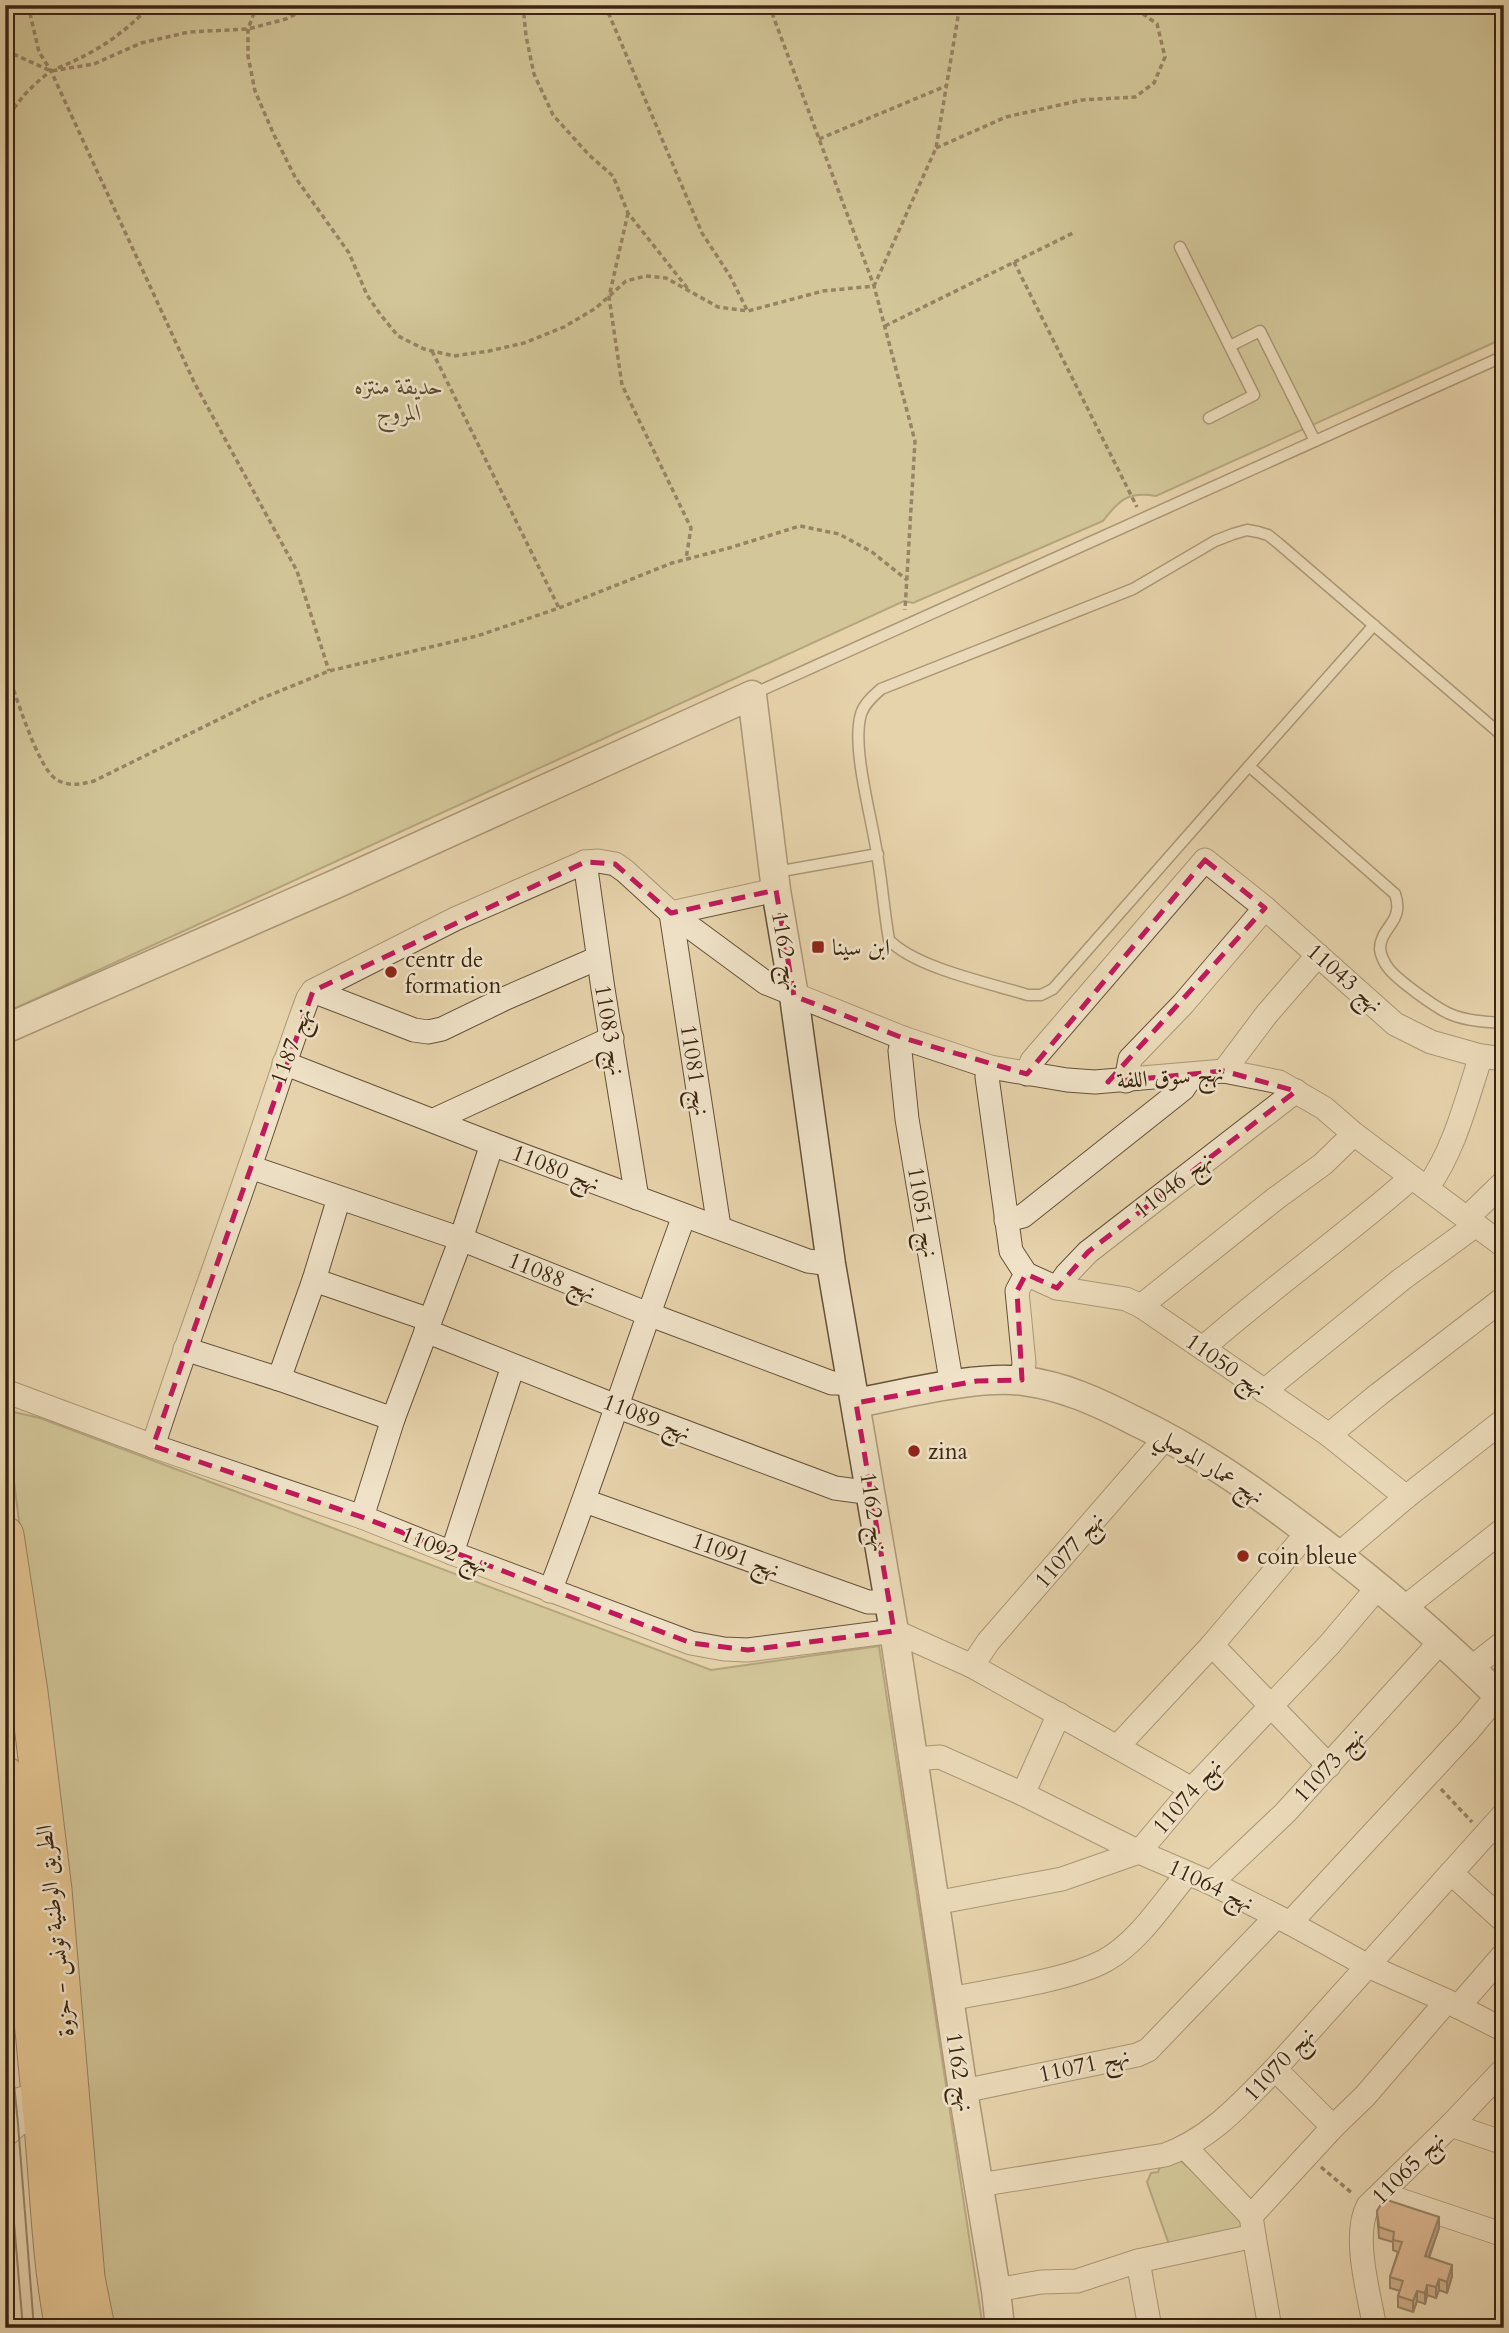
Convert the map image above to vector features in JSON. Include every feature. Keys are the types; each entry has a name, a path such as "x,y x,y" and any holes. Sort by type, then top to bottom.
{"highway":[{"name":"الطريق الوطنية تونس - حزوة","path":"5,1535 29,1692 53,1890 53,2259 64,2328"},
{"name":"الطريق الوطنية تونس - حزوة","path":"5,1775 55,2103 96,2328"}],"street":[{"name":"نهج 1162","path":"752,695 775,881 794,996 831,1264 894,1630 1000,2328"},
{"path":"5,1029 338,883 752,695"},
{"name":"نهج 11043","path":"1027,1074 1032,1061 1205,860 1265,908 1395,1024 1431,1042 1492,1058"},
{"path":"585,862 615,864 671,913 766,983 794,996"},
{"name":"نهج 11083","path":"585,862 637,1198"},
{"name":"نهج 1187","path":"153,1446 284,1063 313,991 455,919 585,862"},
{"path":"671,913 775,881"},
{"path":"1126,1081 1130,1059 1183,1004 1265,908"},
{"name":"نهج 11081","path":"671,913 719,1227"},
{"path":"1224,1071 1266,1015 1318,956"},
{"path":"313,991 414,1030 428,1032 442,1029 598,958"},
{"name":"نهج سوق اللفة","path":"794,996 903,1038 990,1067 1027,1074 1095,1082 1224,1071 1279,1082 1324,1108 1354,1134 1504,1246"},
{"path":"434,1120 612,1038"},
{"name":"نهج 11051","path":"903,1038 900,1051 908,1119 952,1386"},
{"path":"1203,1348 1250,1306 1441,1168 1492,1058"},
{"name":"نهج 11080","path":"284,1063 684,1216 808,1261 831,1264"},
{"path":"990,1067 987,1077 1011,1251 1026,1274 1017,1291 1024,1363 1022,1380"},
{"path":"1006,1220 1023,1216 1183,1089 1193,1074"},
{"name":"نهج 11046","path":"1057,1288 1088,1252 1296,1091"},
{"path":"1141,1306 1323,1164 1354,1134"},
{"path":"362,1517 393,1419 461,1239 492,1144"},
{"name":"نهج 11088","path":"250,1167 461,1239 854,1393"},
{"path":"1264,1391 1471,1221 1504,1182"},
{"path":"279,1379 339,1198"},
{"path":"550,1591 585,1501 684,1216"},
{"name":"نهج 11050","path":"1026,1274 1057,1288 1126,1300 1141,1306 1329,1435 1406,1497"},
{"name":"نهج 11089","path":"314,1280 428,1325 513,1366 616,1406 835,1488 872,1493"},
{"path":"1329,1435 1504,1298"},
{"path":"184,1349 393,1419"},
{"path":"452,1553 513,1366"},
{"name":"نهج عمار الموصلي","path":"854,1393 952,1386 977,1381 1022,1380 1064,1389 1167,1436 1245,1485 1339,1554 1442,1640 1501,1698"},
{"name":"نهج 11092","path":"5,1391 153,1446 362,1517 691,1643 748,1650 894,1630"},
{"path":"1339,1554 1504,1420"},
{"name":"نهج 11077","path":"972,1666 988,1643 1167,1436"},
{"name":"نهج 11091","path":"585,1501 868,1602 888,1602"},
{"path":"1404,1608 1504,1529"},
{"path":"1117,1747 1212,1645 1308,1532"},
{"name":"نهج 11074","path":"935,1903 1062,1879 1139,1852 1192,1789 1379,1587"},
{"path":"894,1630 972,1666 1192,1789"},
{"name":"نهج 11073","path":"1211,1883 1285,1813 1442,1640"},
{"path":"1471,1668 1504,1642"},
{"path":"1212,1645 1329,1766"},
{"name":"نهج 11071","path":"963,2091 1137,2055 1148,2050 1283,1920 1501,1698"},
{"path":"1023,1794 1059,1714"},
{"name":"نهج 11064","path":"913,1759 940,1757 1023,1794 1139,1852 1211,1883 1368,1966 1504,2030"},
{"name":"نهج 11070","path":"979,2185 1165,2155 1186,2148 1241,2105 1504,1814"},
{"path":"949,1999 1065,1975 1105,1960 1130,1942 1188,1874"},
{"path":"1451,1874 1504,1921"},
{"path":"996,2290 1041,2282 1077,2281 1253,2226 1333,2127 1504,1954"},
{"path":"1275,2069 1333,2127"},
{"name":"نهج 11065","path":"1375,2328 1361,2245 1362,2217 1375,2200 1451,2126 1504,2069"},
{"path":"5,2104 55,2103"},
{"path":"5,2136 18,2124 55,2103"},
{"path":"1451,2126 1504,2143"},
{"path":"1186,2148 1253,2226 1270,2328"},
{"path":"1375,2200 1504,2235"},
{"path":"1138,2261 1150,2328"}],"lane":[{"path":"1180,247 1254,395 1209,418"},
{"path":"1230,346 1260,331 1315,441"},
{"path":"752,695 1504,356"},
{"path":"1374,625 1053,989 1041,995 1028,995 918,961 889,940 859,750 862,712 870,699 881,689 1133,589 1215,541 1247,530 1268,535 1278,543 1374,625 1504,737"},
{"path":"1249,766 1395,894 1398,910 1380,950 1390,969 1451,1015 1504,1023"},
{"path":"775,881 877,855"}],"path":[{"path":"28,5 39,52 51,71 195,384 297,571 329,671"},
{"path":"5,123 31,86 51,71 90,55 130,27 151,5"},
{"path":"257,5 248,29 248,56 256,92 295,177 349,253 367,295 398,336 432,351 454,356 524,343 564,327 596,308 626,281 646,275 666,278 718,307 748,311 823,291 874,286"},
{"path":"5,53 51,71 94,64 141,43 189,32 248,29 286,19 313,5"},
{"path":"523,5 534,74 553,116 589,155 614,176 628,213 689,291"},
{"path":"605,5 702,233 730,276 748,311"},
{"path":"769,5 874,286 915,441 905,626"},
{"path":"874,286 936,148 960,5"},
{"path":"936,148 1006,117 1082,100 1135,97 1154,83 1165,57 1157,24 1130,5"},
{"path":"819,139 946,86"},
{"path":"628,213 609,297 622,385 691,528 686,559"},
{"path":"885,326 1073,233"},
{"path":"1014,262 1142,519"},
{"path":"432,351 559,608"},
{"path":"5,666 42,763 56,779 73,785 94,781 260,699 329,671 477,636 686,559 800,526 839,534 872,552 907,580"},
{"path":"1427,1774 1485,1836"},
{"path":"1308,2156 1375,2200"}],"highlighted area":[{"path":"1205,860 1265,908 1108,1082 1224,1071 1296,1091 1088,1252 1057,1288 1026,1274 1017,1291 1022,1380 977,1381 856,1403 894,1631 748,1650 691,1643 362,1517 153,1446 313,991 585,862 615,864 671,913 776,890 794,996 903,1038 1027,1074"}],"green space":[{"name":"حديقة منتزه المروج","path":"5,5 1504,5 1504,338 1156,496 1131,496 1119,503 1103,521 913,603 904,601 5,1013"},
{"path":"5,1410 40,1418 711,1670 879,1646 983,2328 104,2328 24,1561"},
{"path":"1180,2160 1245,2219 1252,2231 1171,2250 1147,2182 1151,2173 1158,2172 1161,2165"}],"building":[{"path":"1384,2199 1439,2217 1425,2256 1452,2265 1447,2282 1439,2279 1436,2287 1427,2285 1425,2293 1417,2291 1413,2301 1398,2296 1403,2281 1390,2277 1402,2242 1393,2240 1394,2232 1379,2227 1377,2211"},
{"path":"1504,2276 1504,2296 1499,2294"}],"tram line":[{"path":"5,1994 34,2328"},
{"path":"5,2117 23,2328"}],"place":[{"name":"ابن سينا","path":"818,947"},
{"name":"centr de formation","path":"391,972"},
{"name":"zina","path":"914,1451"},
{"name":"coin bleue","path":"1243,1556"}]}
